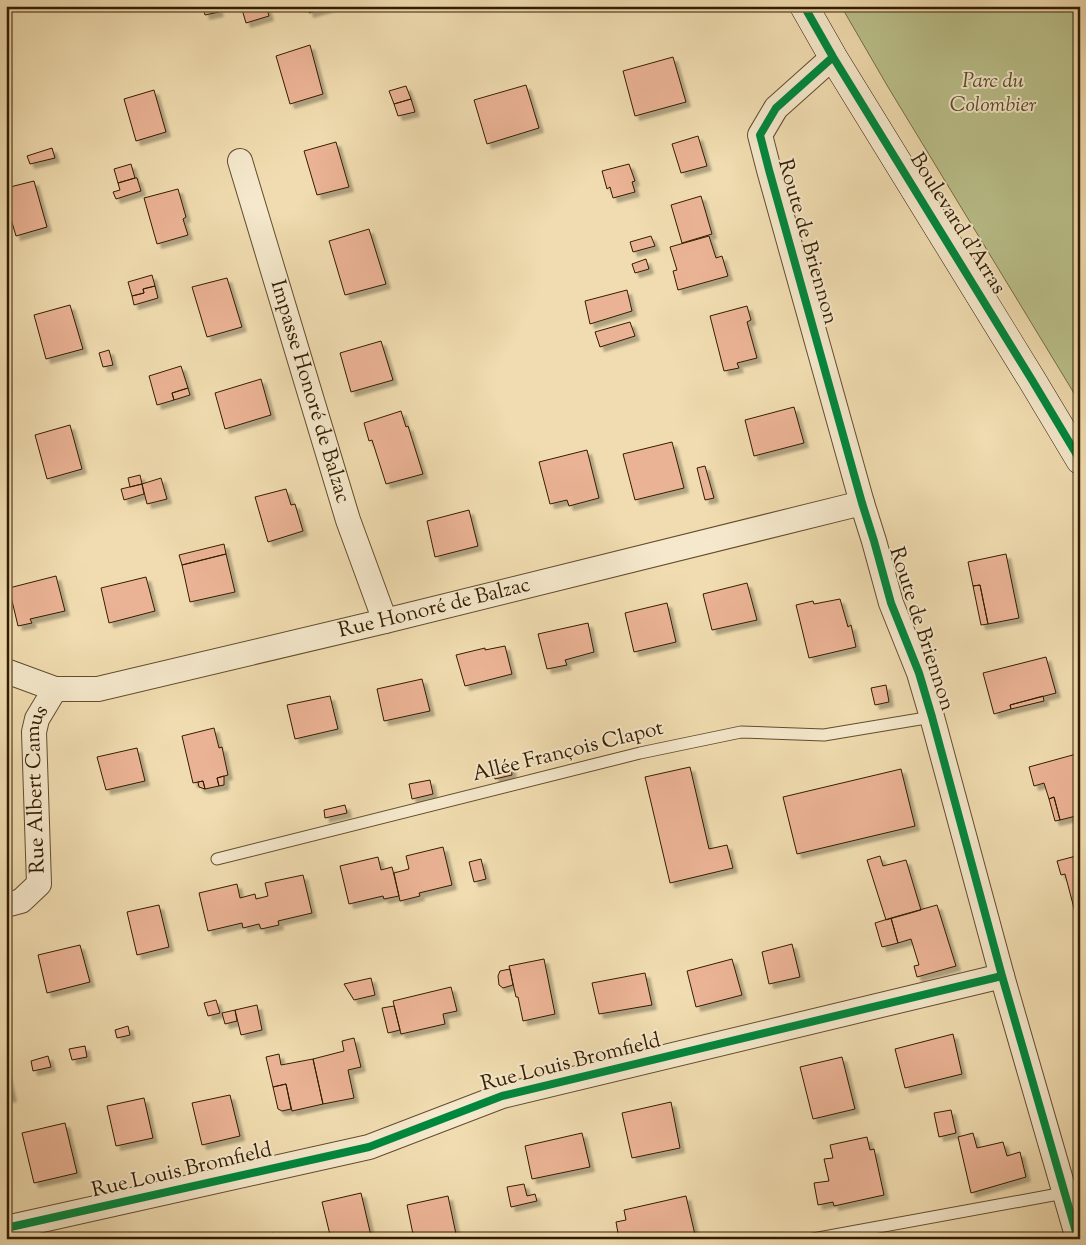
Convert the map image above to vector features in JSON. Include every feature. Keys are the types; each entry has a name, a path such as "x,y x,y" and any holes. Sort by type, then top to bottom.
{"main road":[{"name":"Boulevard d'Arras","path":"804,6 833,57 1080,460"}],"street":[{"name":"Route de Briennon","path":"833,57 776,108 760,134 771,180 891,604 919,674 932,717 1002,976 1078,1239"},
{"name":"Impasse Honoré de Balzac","path":"240,161 348,520 385,621"},
{"name":"Rue Honoré de Balzac","path":"6,671 55,689 98,689 385,621 862,503"},
{"name":"Rue Albert Camus","path":"6,905 21,901 39,884 34,732 37,719 55,689"},
{"name":"Rue Louis Bromfield","path":"6,1228 369,1147 502,1096 1002,976"}],"lane":[{"name":"Allée François Clapot","path":"218,859 640,753 741,732 824,735 932,717"},
{"path":"813,1239 1064,1193"}],"green space":[{"name":"Parc du Colombier","path":"841,6 1080,6 1080,403 888,87"}],"building":[{"path":"203,6 217,6 219,12 205,15"},
{"path":"241,6 266,6 269,16 246,23"},
{"path":"307,6 330,6 330,7 309,13"},
{"path":"310,45 323,94 290,104 276,56"},
{"path":"673,57 686,102 635,116 623,71"},
{"path":"526,85 539,128 487,144 474,100"},
{"path":"406,86 411,99 394,104 389,91"},
{"path":"154,90 166,132 136,141 124,99"},
{"path":"411,99 415,112 398,116 394,104"},
{"path":"698,136 707,166 681,173 672,144"},
{"path":"336,142 349,187 317,195 304,151"},
{"path":"52,148 55,158 30,164 27,156"},
{"path":"131,164 135,178 118,183 114,169"},
{"path":"629,164 635,181 632,182 635,192 613,198 610,187 607,189 602,171"},
{"path":"137,178 141,191 116,199 113,192 120,190 118,183"},
{"path":"34,181 47,227 16,236 6,202 6,188"},
{"path":"178,189 186,217 183,219 188,235 157,244 144,198"},
{"path":"701,196 712,234 682,243 671,205"},
{"path":"369,229 386,284 345,295 329,241"},
{"path":"651,236 655,246 633,252 630,242"},
{"path":"709,236 716,258 722,256 728,276 678,290 673,271 677,270 670,247"},
{"path":"646,259 649,269 635,273 632,264"},
{"path":"152,275 155,286 143,289 144,293 132,296 128,282"},
{"path":"227,278 242,327 207,337 192,287"},
{"path":"155,286 158,298 134,305 132,296 144,293 143,289"},
{"path":"627,290 632,311 590,324 585,301"},
{"path":"70,305 83,349 46,359 34,315"},
{"path":"747,306 751,320 747,322 757,358 737,363 739,368 724,371 710,316"},
{"path":"630,322 635,336 600,347 595,332"},
{"path":"381,341 393,380 351,392 340,353"},
{"path":"109,350 113,365 103,367 99,353"},
{"path":"181,366 188,388 172,393 174,400 157,405 149,376"},
{"path":"261,379 271,415 225,429 215,393"},
{"path":"188,388 190,395 174,400 172,393"},
{"path":"794,407 804,443 754,456 745,420"},
{"path":"401,411 406,427 408,426 423,474 386,484 372,440 369,441 364,423"},
{"path":"70,425 82,469 47,479 35,435"},
{"path":"672,442 684,488 635,500 623,454"},
{"path":"587,450 599,498 569,506 567,500 550,504 539,462"},
{"path":"705,466 714,498 705,500 697,468"},
{"path":"140,475 142,484 130,487 128,478"},
{"path":"161,478 167,499 147,504 142,484"},
{"path":"142,484 144,494 124,500 121,489"},
{"path":"286,489 291,505 295,504 303,531 268,542 255,497"},
{"path":"469,510 478,546 435,557 427,521"},
{"path":"224,544 226,554 182,565 179,555"},
{"path":"226,554 235,592 190,602 182,565"},
{"path":"1006,554 1019,618 988,624 980,585 973,586 968,562"},
{"path":"56,576 65,611 30,619 32,623 18,626 9,588"},
{"path":"146,577 155,611 109,623 101,588"},
{"path":"747,583 757,620 712,630 703,594"},
{"path":"980,585 988,624 981,625 973,586"},
{"path":"840,599 848,627 851,625 856,647 809,658 796,605 813,601 814,604"},
{"path":"667,603 676,642 634,652 625,613"},
{"path":"588,623 594,652 565,660 567,665 547,669 538,634"},
{"path":"505,646 512,674 465,686 456,655 485,648 485,650"},
{"path":"1046,657 1056,693 1010,705 1011,709 994,714 983,673"},
{"path":"422,679 430,711 384,721 377,689"},
{"path":"886,685 889,702 875,705 871,688"},
{"path":"330,696 338,729 295,739 287,705"},
{"path":"1043,696 1044,701 1011,709 1010,705"},
{"path":"214,728 219,748 222,747 228,775 217,778 219,786 205,789 203,781 193,783 182,736"},
{"path":"137,748 145,781 106,790 97,757"},
{"path":"1080,753 1080,815 1060,820 1054,797 1049,799 1044,783 1034,786 1029,767"},
{"path":"511,766 512,775 495,779 493,770"},
{"path":"690,767 709,849 727,845 733,868 670,883 645,777"},
{"path":"901,769 915,826 797,854 783,797"},
{"path":"224,776 224,785 219,786 217,778"},
{"path":"430,780 433,794 412,799 409,784"},
{"path":"203,781 205,789 199,787 198,782"},
{"path":"1054,797 1060,820 1055,821 1049,799"},
{"path":"345,805 347,813 325,818 324,810"},
{"path":"443,847 452,885 419,893 420,896 400,901 394,873 409,869 406,856"},
{"path":"1080,855 1080,911 1075,912 1065,874 1061,875 1057,861"},
{"path":"880,856 883,866 906,860 921,910 886,920 867,860"},
{"path":"378,857 381,870 392,867 399,896 384,899 383,896 349,904 340,866"},
{"path":"481,859 486,879 474,882 469,862"},
{"path":"303,875 312,913 278,921 279,925 261,929 259,924 243,928 242,923 208,931 199,893 237,884 240,898 255,894 256,899 268,896 265,883"},
{"path":"159,905 169,947 137,955 127,912"},
{"path":"937,905 956,966 917,977 914,966 919,965 911,939 898,943 891,918"},
{"path":"891,918 898,943 882,947 875,923"},
{"path":"792,944 800,977 769,984 762,952"},
{"path":"80,945 90,982 47,993 38,955"},
{"path":"544,959 555,1014 523,1021 509,966"},
{"path":"732,959 742,995 696,1007 687,971"},
{"path":"510,969 513,985 503,988 499,985 498,976 500,971"},
{"path":"645,973 652,1005 599,1014 592,983"},
{"path":"371,978 375,995 354,1000 344,984"},
{"path":"451,987 457,1011 443,1014 445,1024 401,1034 393,1001"},
{"path":"216,1000 220,1013 208,1016 204,1003"},
{"path":"257,1005 262,1030 241,1035 235,1010"},
{"path":"394,1006 400,1030 388,1033 382,1008"},
{"path":"235,1010 237,1021 225,1024 222,1013"},
{"path":"128,1026 130,1035 117,1038 115,1030"},
{"path":"953,1034 962,1074 905,1088 895,1049"},
{"path":"354,1038 361,1067 348,1070 354,1098 323,1104 313,1059 344,1051 342,1041"},
{"path":"85,1046 87,1057 72,1060 69,1049"},
{"path":"279,1054 281,1065 313,1059 323,1104 292,1111 286,1084 273,1087 266,1057"},
{"path":"48,1056 51,1067 33,1071 31,1061"},
{"path":"842,1057 855,1109 813,1119 800,1067"},
{"path":"6,1071 12,1097 6,1098"},
{"path":"286,1084 291,1109 282,1111 278,1109 273,1087"},
{"path":"230,1095 240,1136 202,1145 192,1103"},
{"path":"144,1098 153,1138 116,1146 107,1106"},
{"path":"671,1102 680,1148 632,1158 622,1113"},
{"path":"951,1110 956,1133 939,1137 934,1113"},
{"path":"65,1123 77,1173 34,1183 22,1133"},
{"path":"582,1133 590,1167 532,1179 525,1146"},
{"path":"973,1133 977,1148 1003,1142 1007,1156 1020,1152 1026,1177 971,1193 958,1137"},
{"path":"867,1137 870,1150 874,1149 884,1195 834,1206 833,1202 818,1205 814,1183 829,1181 824,1159 833,1158 830,1145"},
{"path":"524,1184 527,1196 535,1194 537,1201 511,1207 507,1187"},
{"path":"361,1193 371,1236 357,1239 331,1239 322,1202"},
{"path":"448,1196 457,1239 414,1239 407,1205"},
{"path":"686,1196 696,1239 619,1239 616,1222 626,1220 624,1210"},
{"path":"274,1233 275,1239 248,1239"},
{"path":"174,1235 175,1239 156,1239"},
{"path":"1000,1235 1001,1239 983,1239"}],"cycle path":[{"path":"804,6 833,57 1080,460"},
{"path":"833,57 776,108 760,135 891,603 919,673 932,717 1002,976 1078,1239"},
{"path":"6,1228 369,1147 502,1096 1002,976"}]}
